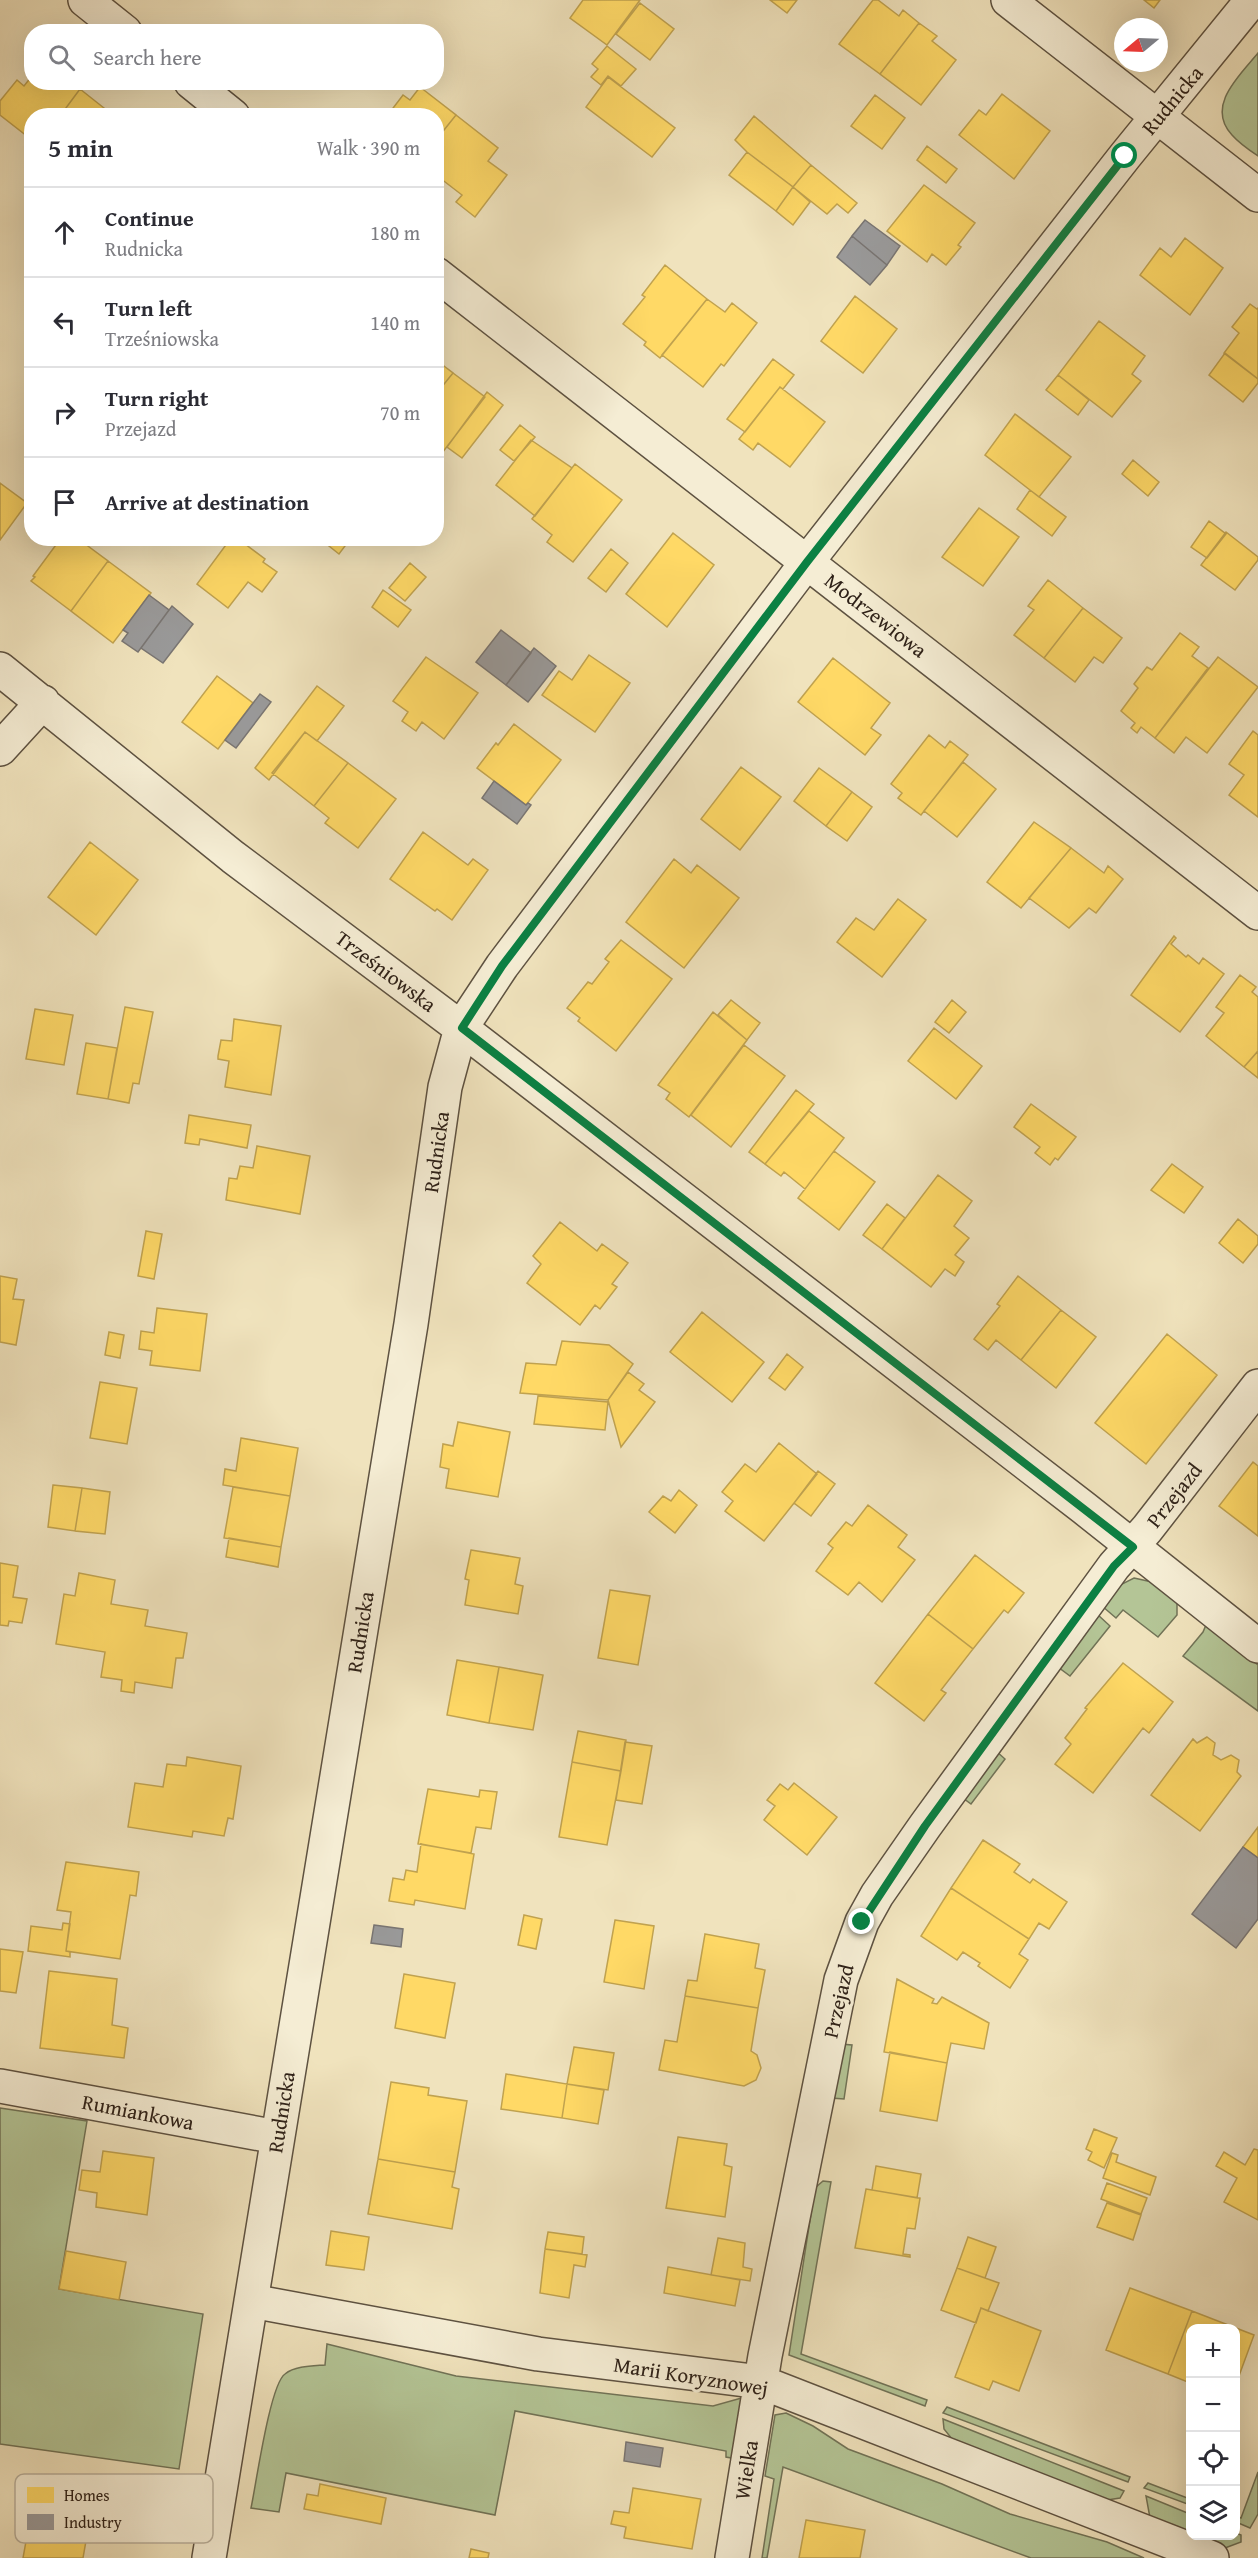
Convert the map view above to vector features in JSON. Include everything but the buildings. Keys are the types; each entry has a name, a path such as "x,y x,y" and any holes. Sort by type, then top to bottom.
{"street":[{"path":"85,0 115,24"},
{"path":"1008,0 1258,195"},
{"name":"Rudnicka","path":"213,2528 411,1324 445,1088 462,1028 502,966 807,562 1125,156 1252,0"},
{"path":"201,90 223,108"},
{"name":"Modrzewiowa","path":"444,280 1258,913"},
{"name":"Trześniowska","path":"0,669 233,857 462,1028 1258,1646"},
{"path":"0,749 43,702"},
{"name":"Przejazd","path":"761,2382 841,1980 862,1922 925,1826 1114,1566 1133,1547 1258,1386"},
{"name":"Rumiankowa","path":"0,2086 277,2137"},
{"name":"Marii Koryznowej","path":"251,2301 538,2354 761,2382 1212,2558"},
{"name":"Wielka","path":"732,2558 761,2382"},
{"name":"Rudnicka","path":"208,2558 211,2543"}],"green space":[{"path":"1258,53 1258,156 1232,135 1225,124 1222,113 1228,91"},
{"path":"1134,1578 1152,1582 1177,1602 1177,1615 1158,1637 1123,1610 1116,1618 1102,1606 1120,1585"},
{"path":"1097,1614 1110,1626 1070,1676 1058,1667"},
{"path":"1206,1625 1258,1665 1258,1711 1183,1656"},
{"path":"996,1751 1005,1759 971,1804 963,1798"},
{"path":"840,2044 852,2045 844,2099 831,2098"},
{"path":"0,2108 87,2121 59,2289 203,2314 179,2469 0,2444"},
{"path":"823,2181 831,2182 801,2354 927,2400 925,2406 789,2355 815,2188"},
{"path":"327,2344 456,2376 713,2406 745,2397 737,2459 726,2457 726,2451 515,2411 495,2515 286,2473 279,2512 251,2508 269,2415 279,2382 285,2374 294,2369 325,2365"},
{"path":"947,2407 1130,2477 1128,2482 943,2413"},
{"path":"786,2413 813,2426 848,2449 942,2484 1010,2514 1107,2542 1144,2558 1031,2558 783,2467 767,2558 762,2558 774,2479 765,2476 775,2415"},
{"path":"943,2419 1124,2491 1120,2498 1107,2500 952,2439 944,2429"},
{"path":"1258,2472 1258,2514 1250,2528 1240,2524"},
{"path":"1148,2483 1186,2497 1186,2504 1144,2488"},
{"path":"1146,2496 1186,2512 1186,2534 1150,2518"},
{"path":"1241,2535 1241,2542 1218,2548 1200,2540 1240,2540"}],"route":[{"path":"862,1922 877,1895 925,1826 1114,1566 1133,1547 462,1028 502,966 807,562 1125,156"}]}
